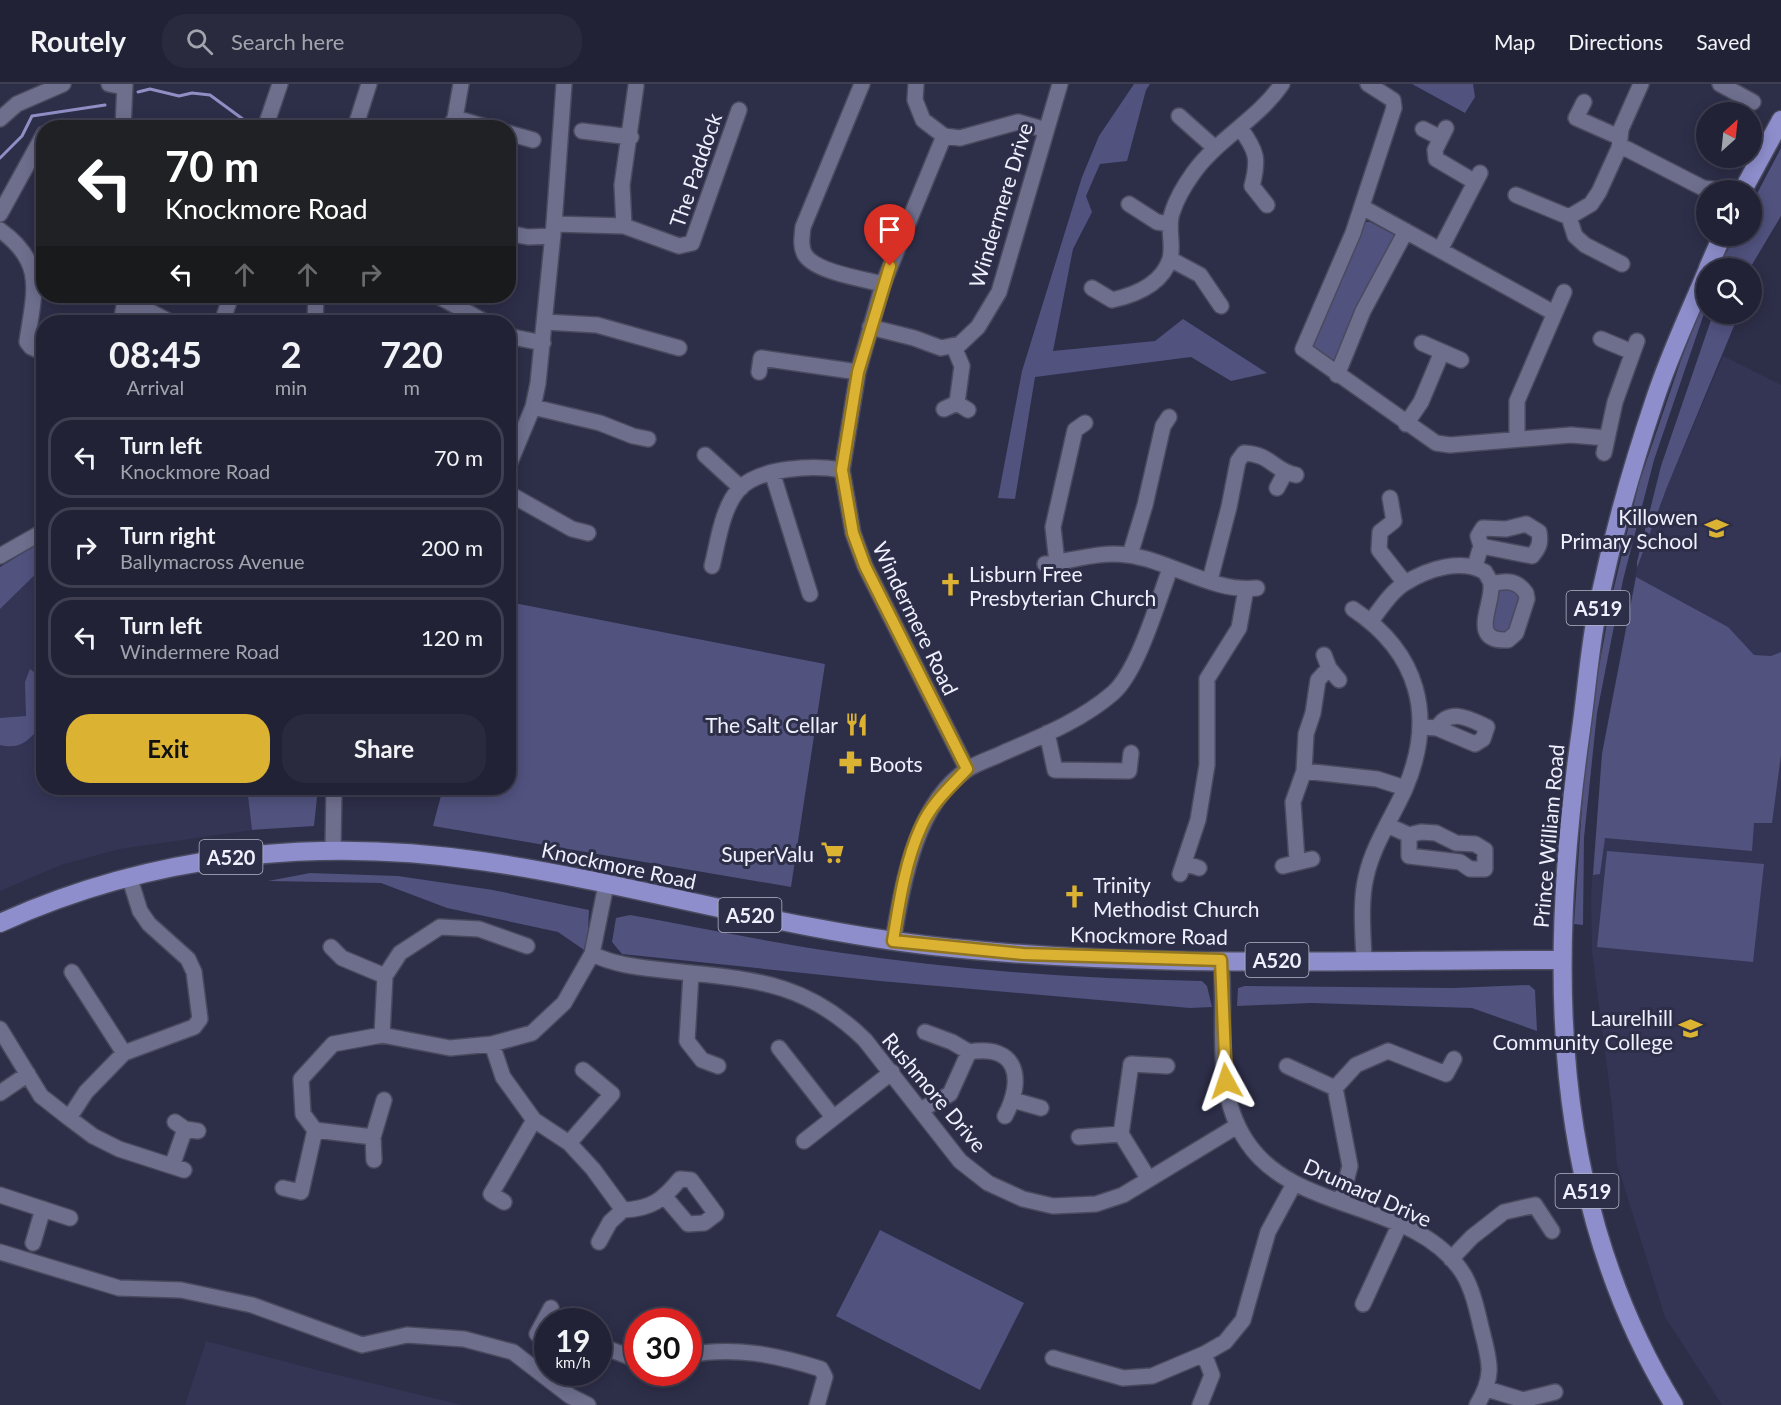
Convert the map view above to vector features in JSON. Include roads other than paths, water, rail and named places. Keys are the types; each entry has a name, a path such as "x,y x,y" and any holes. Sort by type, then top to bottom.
{"main road":[{"path":"1748,180 1781,120"},
{"name":"Prince William Road","path":"1674,1405 1641,1346 1622,1304 1603,1250 1584,1178 1572,1119 1560,960 1569,810 1599,602 1654,400 1696,297"},
{"name":"Knockmore Road","path":"0,924 80,891 129,876 226,857 333,849 387,851 482,861 893,941 1023,954 1221,960 1560,960"}],"street":[{"path":"268,120 280,84"},
{"path":"358,120 369,84"},
{"path":"453,120 461,84"},
{"path":"516,448 533,407 543,343 554,230 564,84"},
{"path":"862,84 803,227 801,244 806,255 821,267 883,284"},
{"path":"916,84 915,100 923,120 944,136 960,138 1018,122 1046,130"},
{"name":"Windermere Drive","path":"954,347 978,327 999,292 1060,84"},
{"path":"1368,84 1393,100 1394,108 1362,207 1303,349 1436,443 1571,435 1605,446 1615,402 1635,346 1601,339"},
{"path":"1569,217 1591,204 1611,167 1641,84"},
{"path":"1720,84 1753,102"},
{"path":"0,119 16,104 56,85"},
{"path":"119,85 122,120"},
{"path":"624,226 622,185 631,137 636,86"},
{"path":"1092,288 1112,300 1135,295 1155,281 1170,259 1172,212 1194,173 1215,148 1240,128 1275,87"},
{"path":"1584,102 1576,118 1628,149 1696,184"},
{"name":"The Paddock","path":"516,235 528,237 554,230 624,226 679,246 692,243 739,110"},
{"path":"1179,116 1215,148"},
{"path":"1240,128 1254,147 1258,165 1252,186 1267,205"},
{"path":"1424,129 1443,133 1435,150 1436,159 1478,177 1440,250"},
{"path":"582,131 631,137"},
{"path":"516,135 533,140"},
{"name":"Windermere Road","path":"944,136 883,284 858,372 842,470 853,533 865,566 967,769"},
{"path":"0,214 36,149"},
{"path":"1516,195 1569,217 1575,236 1580,241 1622,264"},
{"path":"1129,204 1157,222 1170,224"},
{"path":"1362,207 1554,313"},
{"path":"0,230 18,243 28,257 34,275 27,342 36,349"},
{"path":"1337,375 1363,311 1406,231"},
{"path":"1170,259 1200,274 1221,306"},
{"path":"1517,439 1517,401 1564,292"},
{"path":"131,303 156,315"},
{"path":"451,303 472,315"},
{"path":"545,322 597,325 679,348"},
{"path":"870,327 914,338 941,348 954,347 962,366 956,407"},
{"path":"516,338 543,343"},
{"path":"1422,343 1461,360"},
{"path":"1406,424 1421,402 1442,352"},
{"path":"759,372 761,358 858,372"},
{"path":"533,407 600,423 633,436 648,439"},
{"path":"1130,555 1145,505 1160,421"},
{"path":"1076,426 1053,527 1051,563 1101,554 1130,555 1231,588 1252,589 1239,628 1207,679 1207,765 1198,820 1182,868 1199,868"},
{"path":"1210,580 1229,507 1238,460 1244,453 1254,453 1268,458 1291,474 1277,489"},
{"path":"705,455 741,488"},
{"path":"712,566 725,515 741,488 772,472 801,467 842,470"},
{"path":"772,472 810,594"},
{"path":"516,498 572,529 588,533"},
{"path":"1390,498 1394,521 1380,532 1379,550 1405,583"},
{"path":"2,546 36,534"},
{"path":"1475,567 1481,546"},
{"path":"1371,621 1405,583 1431,571 1451,566 1475,567 1485,572 1491,584 1484,624 1488,634 1499,641 1520,638 1526,593 1514,582 1503,581 1491,584"},
{"path":"893,941 901,892 921,827 939,798 967,769 1047,734 1082,715 1114,692 1134,661 1170,569"},
{"path":"1353,609 1387,635 1401,655 1412,677 1422,727 1415,759 1405,788 1374,850 1365,879 1364,959"},
{"path":"1297,862 1293,802 1304,771 1306,734 1313,713 1318,680 1326,662 1339,680"},
{"path":"1422,727 1437,728"},
{"path":"1047,734 1055,770 1129,771 1131,753"},
{"path":"1304,771 1377,779 1405,788"},
{"path":"333,849 334,795"},
{"path":"1388,825 1409,835 1421,832 1436,833 1456,843 1474,844 1485,850 1485,869 1470,869 1460,862 1409,856 1409,835"},
{"path":"69,1118 86,1092 124,1053 194,1028 200,1019 194,972 188,959 148,924 140,911 129,876"},
{"path":"372,1137 315,1130 303,1114 301,1079 333,1044 382,1035 450,1047 492,1044 532,1034 564,1003 592,954 606,885"},
{"path":"382,1035 385,976 400,953 440,927 479,929 527,946"},
{"path":"331,947 342,958 385,976"},
{"name":"Rushmore Drive","path":"592,954 613,964 745,978 804,996 847,1022 892,1072 960,1161 988,1183 1023,1199 1053,1206 1096,1204 1123,1195 1237,1126"},
{"name":"Drumard Drive","path":"1221,960 1223,1059 1228,1102 1237,1126 1248,1144 1267,1166 1294,1184 1400,1226 1442,1249 1451,1259 1464,1276 1478,1315 1491,1370 1487,1389 1477,1405"},
{"path":"72,972 124,1053"},
{"path":"691,974 687,1041 702,1060 718,1066"},
{"path":"0,1029 41,1096 93,1136 119,1149 178,1168 186,1127"},
{"path":"925,1032 952,1042 969,1052 982,1050 1000,1054 1012,1062 1017,1077 1013,1100 1005,1116"},
{"path":"492,1044 503,1077 534,1120 569,1143 593,1169 622,1210"},
{"path":"778,1048 833,1117"},
{"path":"1335,1088 1356,1065 1388,1051 1446,1074 1455,1059"},
{"path":"920,1110 950,1094 969,1052"},
{"path":"1148,1178 1121,1134 1131,1064 1167,1066"},
{"path":"1287,1066 1335,1088"},
{"path":"569,1143 612,1094 583,1070"},
{"path":"804,1141 892,1072"},
{"path":"0,1093 28,1074"},
{"path":"1335,1088 1350,1166 1349,1180 1341,1202"},
{"path":"374,1160 372,1137 384,1100"},
{"path":"1013,1100 1041,1108"},
{"path":"504,1202 491,1194 534,1120"},
{"path":"283,1188 301,1192 315,1130"},
{"path":"1079,1137 1121,1134"},
{"path":"1053,1358 1123,1378 1152,1376 1204,1354 1225,1342 1243,1320 1268,1232 1294,1184"},
{"path":"0,1195 70,1218"},
{"path":"598,1242 610,1222 622,1210 642,1209 666,1197"},
{"path":"1451,1259 1472,1237 1504,1212 1535,1205 1552,1231"},
{"path":"33,1243 44,1209"},
{"path":"1363,1304 1400,1226"},
{"path":"0,1252 119,1288 181,1290 252,1305 362,1345 406,1335 464,1340 513,1352 570,1396 588,1405"},
{"path":"702,1352 710,1350 776,1355 821,1369 825,1377 818,1405"},
{"path":"1200,1405 1212,1375 1204,1354"},
{"path":"1487,1389 1523,1400 1555,1392"}],"waterway":[{"path":"138,92 150,89 179,96 192,93 210,95 244,120"},
{"path":"0,158 22,136 32,116 105,105"}],"place":[{"name":"Killowen Primary School","path":"1716,528"},
{"name":"Lisburn Free Presbyterian Church","path":"951,585"},
{"name":"The Salt Cellar","path":"856,724"},
{"name":"Boots","path":"851,763"},
{"name":"SuperValu","path":"832,853"},
{"name":"Trinity Methodist Church","path":"1075,896"},
{"name":"Laurelhill Community College","path":"1691,1029"}]}
